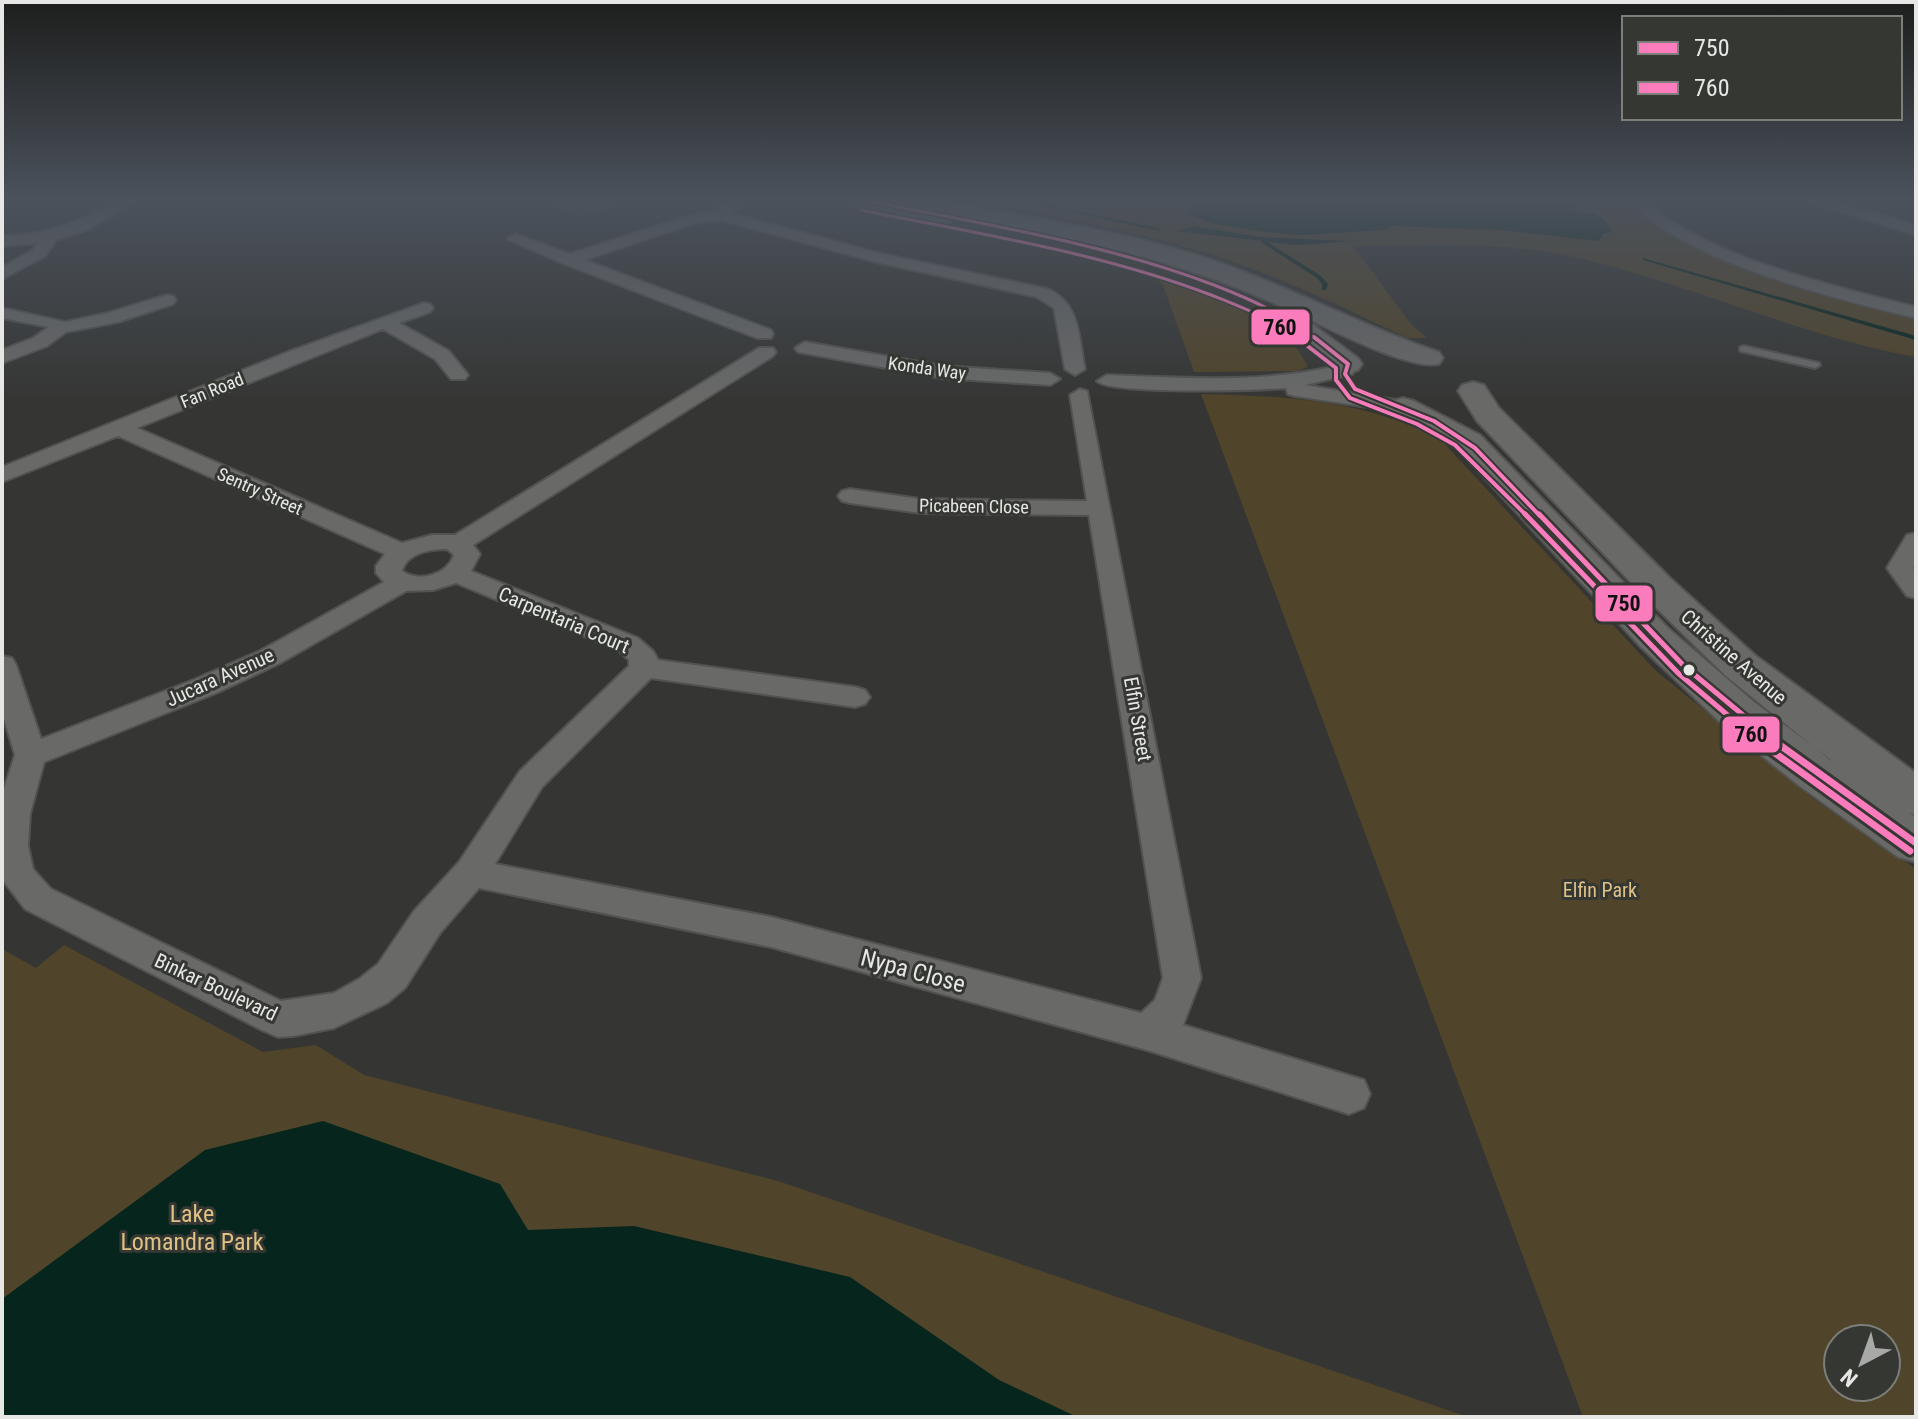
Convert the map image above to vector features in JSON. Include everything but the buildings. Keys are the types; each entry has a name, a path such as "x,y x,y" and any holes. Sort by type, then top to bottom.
{"main road":[{"path":"1162,266 1243,297 1293,322 1346,367 1358,358 1390,353 1429,358"},
{"path":"1205,266 1250,282 1385,345 1429,358"},
{"name":"Christine Avenue","path":"1429,358 1457,369 1468,378 1488,414 1696,626 1777,696 1916,797"},
{"name":"Christine Avenue","path":"1346,367 1346,379 1354,388 1469,442 1654,637 1726,703 1777,745 1916,843"},
{"path":"1396,406 1433,409 1459,405 1469,399 1473,391"}],"street":[{"name":"Konda Way","path":"585,266 782,339 942,372 1050,379 1058,389 1088,382"},
{"name":"Elfin Street","path":"919,266 1042,293 1063,307 1088,382 1098,508 1182,978 1171,1011 1147,1032"},
{"path":"1768,266 1916,313"},
{"path":"2,357 40,342 60,328 112,318 167,300"},
{"name":"Fan Road","path":"2,475 424,308"},
{"path":"2,313 57,323 60,328"},
{"path":"385,323 442,355 458,375"},
{"path":"458,544 467,554 467,560 454,573 434,582 401,583 389,573 389,566 402,552 425,543 458,544 782,339"},
{"path":"1088,382 1242,383 1313,379 1346,367"},
{"path":"1242,383 1396,406"},
{"name":"Sentry Street","path":"119,428 402,552"},
{"name":"Picabeen Close","path":"850,496 920,506 1098,508"},
{"path":"1916,540 1900,568 1916,590"},
{"name":"Carpentaria Court","path":"454,573 628,644 643,657 644,668 855,697"},
{"name":"Jucara Avenue","path":"31,755 206,686 270,657 401,583"},
{"path":"2,665 31,755"},
{"name":"Binkar Boulevard","path":"31,755 14,802 12,837 17,873 38,899 278,1019 308,1019 331,1014 386,981 427,922 471,873 529,782 563,744 621,693 644,668"},
{"name":"Nypa Close","path":"471,873 771,932 1147,1032 1349,1094"}],"lane":[{"path":"1744,349 1815,365"}],"green space":[{"path":"1245,266 1368,266 1411,324 1427,338 1407,338"},
{"path":"1609,266 1765,266 1916,317 1916,357 1826,335"},
{"path":"1156,278 1218,299 1266,322 1291,341 1308,367 1296,371 1194,372 1163,285"},
{"name":"Elfin Park","path":"1201,394 1263,396 1354,408 1412,426 1440,439 1655,670 1815,800 1916,869 1916,1417 1583,1417"},
{"name":"Lake Lomandra Park","path":"64,945 263,1052 316,1045 364,1075 778,1181 1468,1417 2,1417 2,949 36,968"}],"shaded area":[{"path":"323,1121 500,1184 528,1230 634,1226 850,1277 999,1380 1077,1417 2,1417 2,1299 205,1150"}],"waterway":[{"path":"1302,266 1319,277 1325,284 1324,289"},
{"path":"1670,266 1916,338"}],"transit line":[{"name":"760","path":"1122,266 1169,279 1239,306 1288,331 1336,368 1336,380 1350,398 1425,428 1468,455 1678,673 1774,754 1910,851"},
{"name":"750","path":"1158,266 1240,296 1290,320 1348,364 1345,374 1355,389 1434,421 1475,448 1684,666 1780,746 1916,843"}]}
